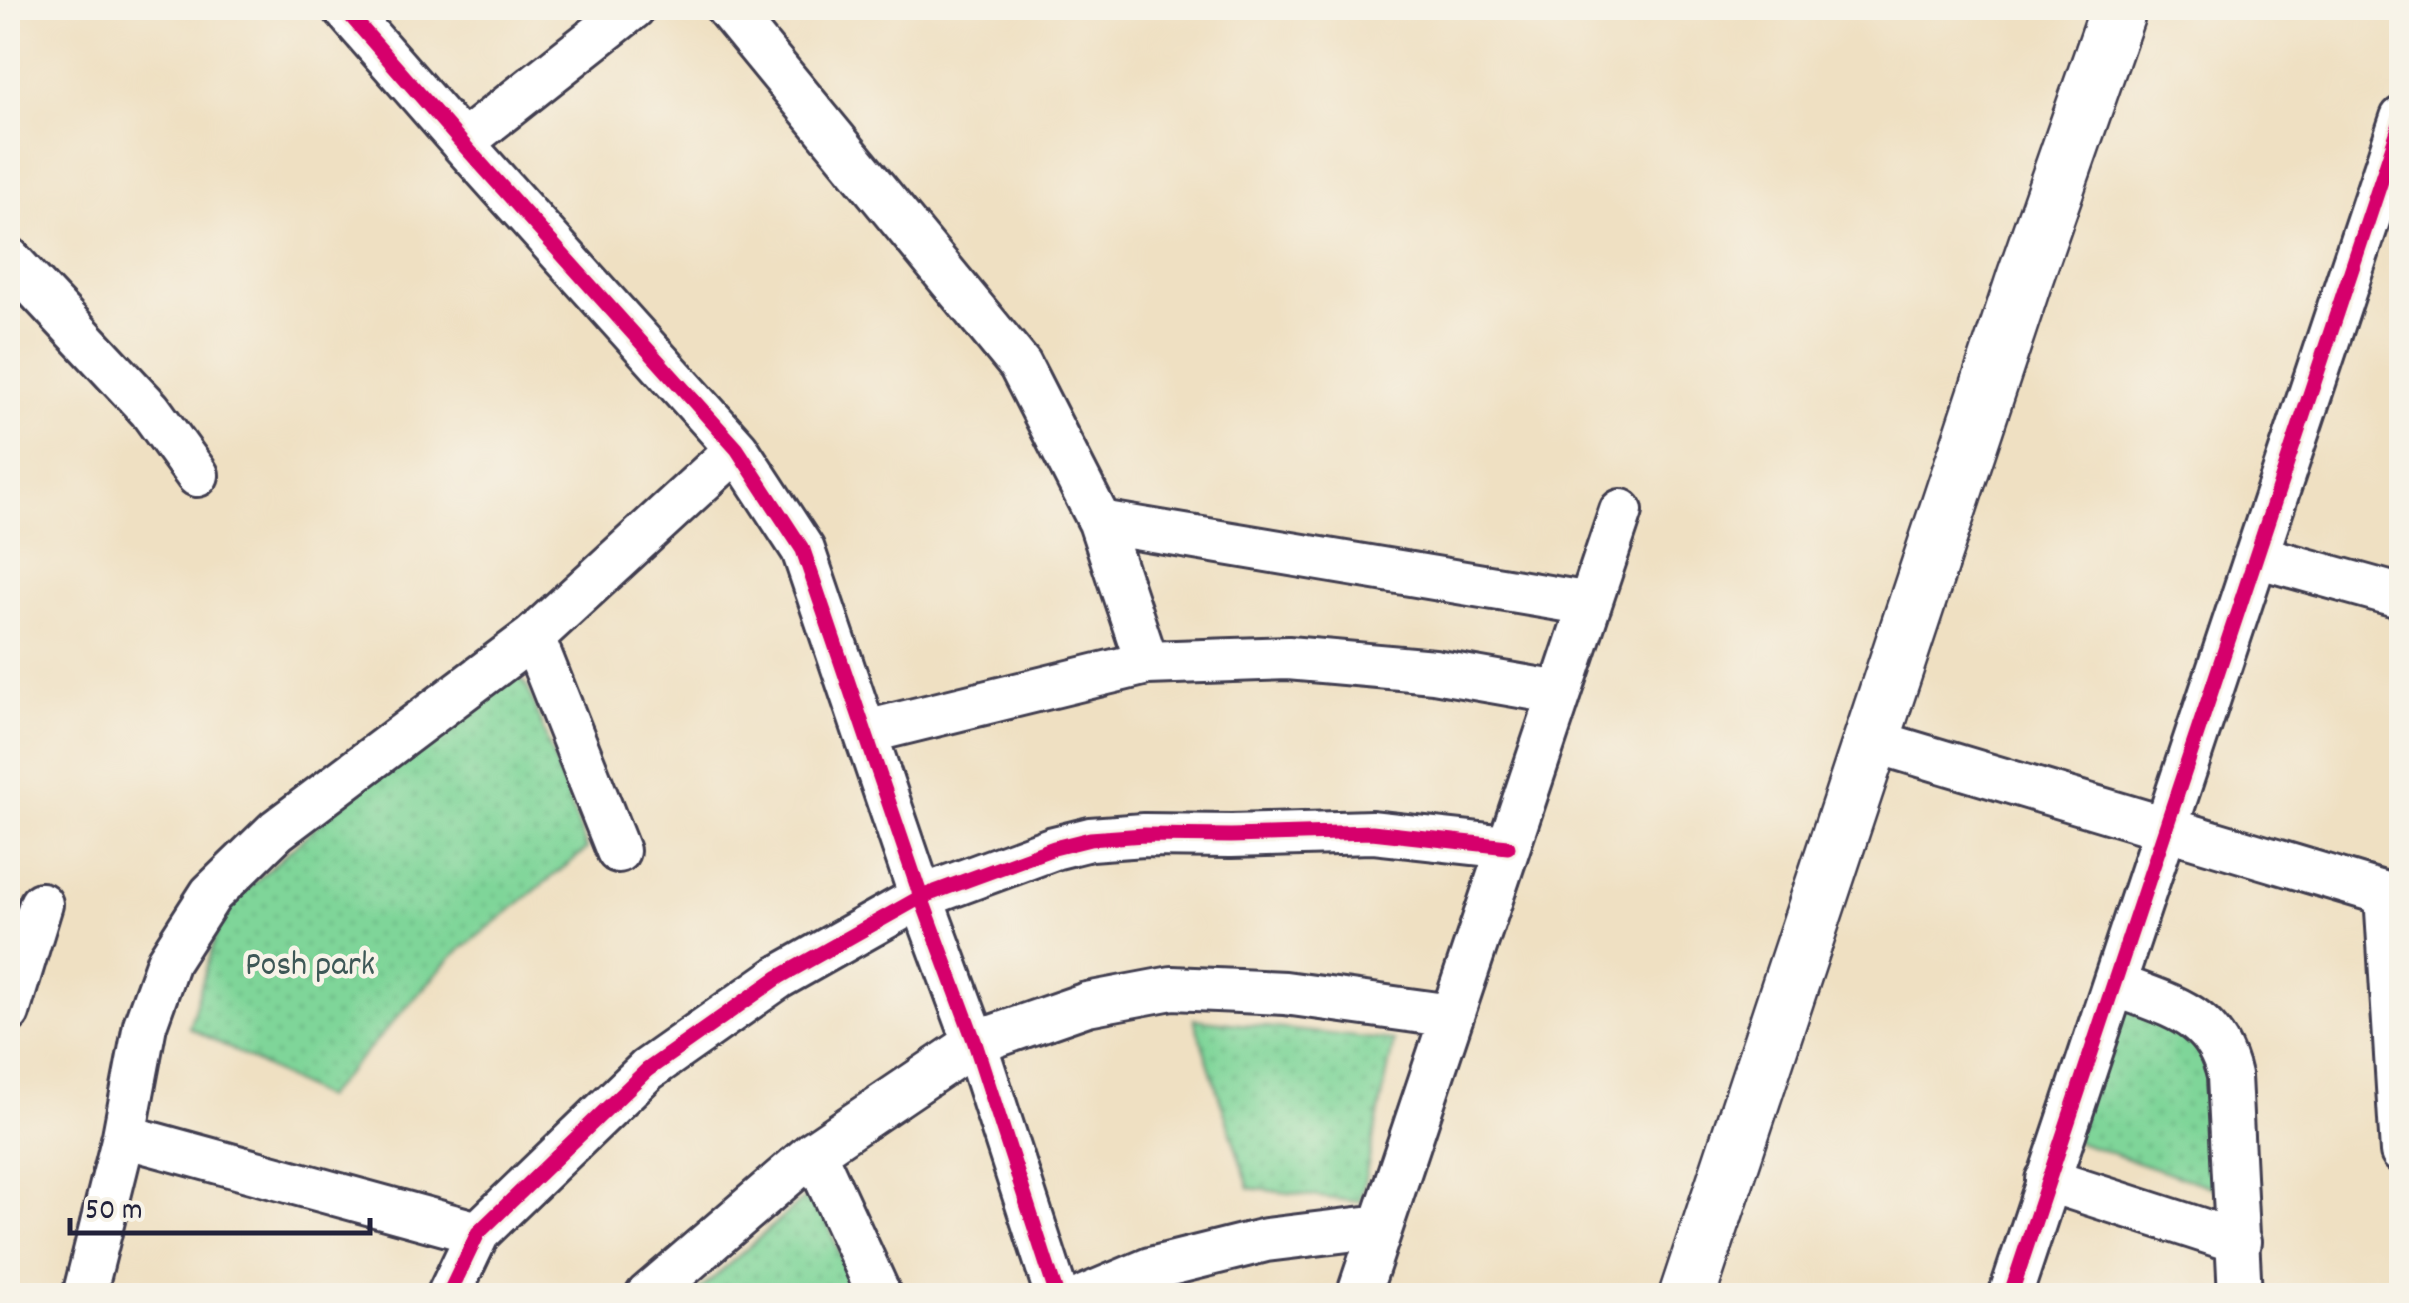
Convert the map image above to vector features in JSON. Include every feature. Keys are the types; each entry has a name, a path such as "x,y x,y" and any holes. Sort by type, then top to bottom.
{"main road":[{"path":"1687,1296 2025,277 2119,8"}],"street":[{"path":"462,143 633,8"},
{"path":"727,8 1020,365 1100,522 1146,663"},
{"path":"354,10 462,143 737,449 802,550 974,1043 1057,1296"},
{"path":"2010,1296 2402,118"},
{"path":"8,258 150,410 197,475"},
{"path":"84,1296 124,1136 145,1025 168,961 211,894 277,830 533,637 737,449"},
{"path":"1358,1296 1621,512"},
{"path":"1100,522 1590,604"},
{"path":"2256,556 2402,595"},
{"path":"533,637 618,851"},
{"path":"866,732 1146,663 1288,658 1434,671 1560,692"},
{"path":"1870,740 2394,894 2402,1152"},
{"path":"448,1296 478,1233 647,1070 779,977 921,897 1054,848 1090,839 1372,832 1508,848"},
{"path":"8,1012 41,904"},
{"path":"2114,984 2195,1018 2219,1044 2228,1076 2240,1296"},
{"path":"647,1296 814,1152 974,1043 1087,1004 1172,988 1285,993 1452,1016"},
{"path":"124,1136 478,1233"},
{"path":"814,1152 880,1296"},
{"path":"2047,1180 2239,1242"},
{"path":"1086,1296 1150,1269 1266,1240 1381,1226"}],"green space":[{"name":"Posh park","path":"516,673 527,686 587,849 454,955 324,1098 189,1027 223,911 351,795"},
{"path":"2121,995 2207,1045 2223,1191 2075,1141"},
{"path":"1194,1019 1394,1041 1360,1202 1249,1188"},
{"path":"815,1189 855,1295 694,1295"}],"cycle path":[{"path":"344,8 737,449 803,550 975,1043 1057,1296"},
{"path":"2010,1296 2402,118"},
{"path":"448,1296 478,1233 647,1070 779,977 921,897 1054,848 1090,839 1372,832 1508,847"}]}
